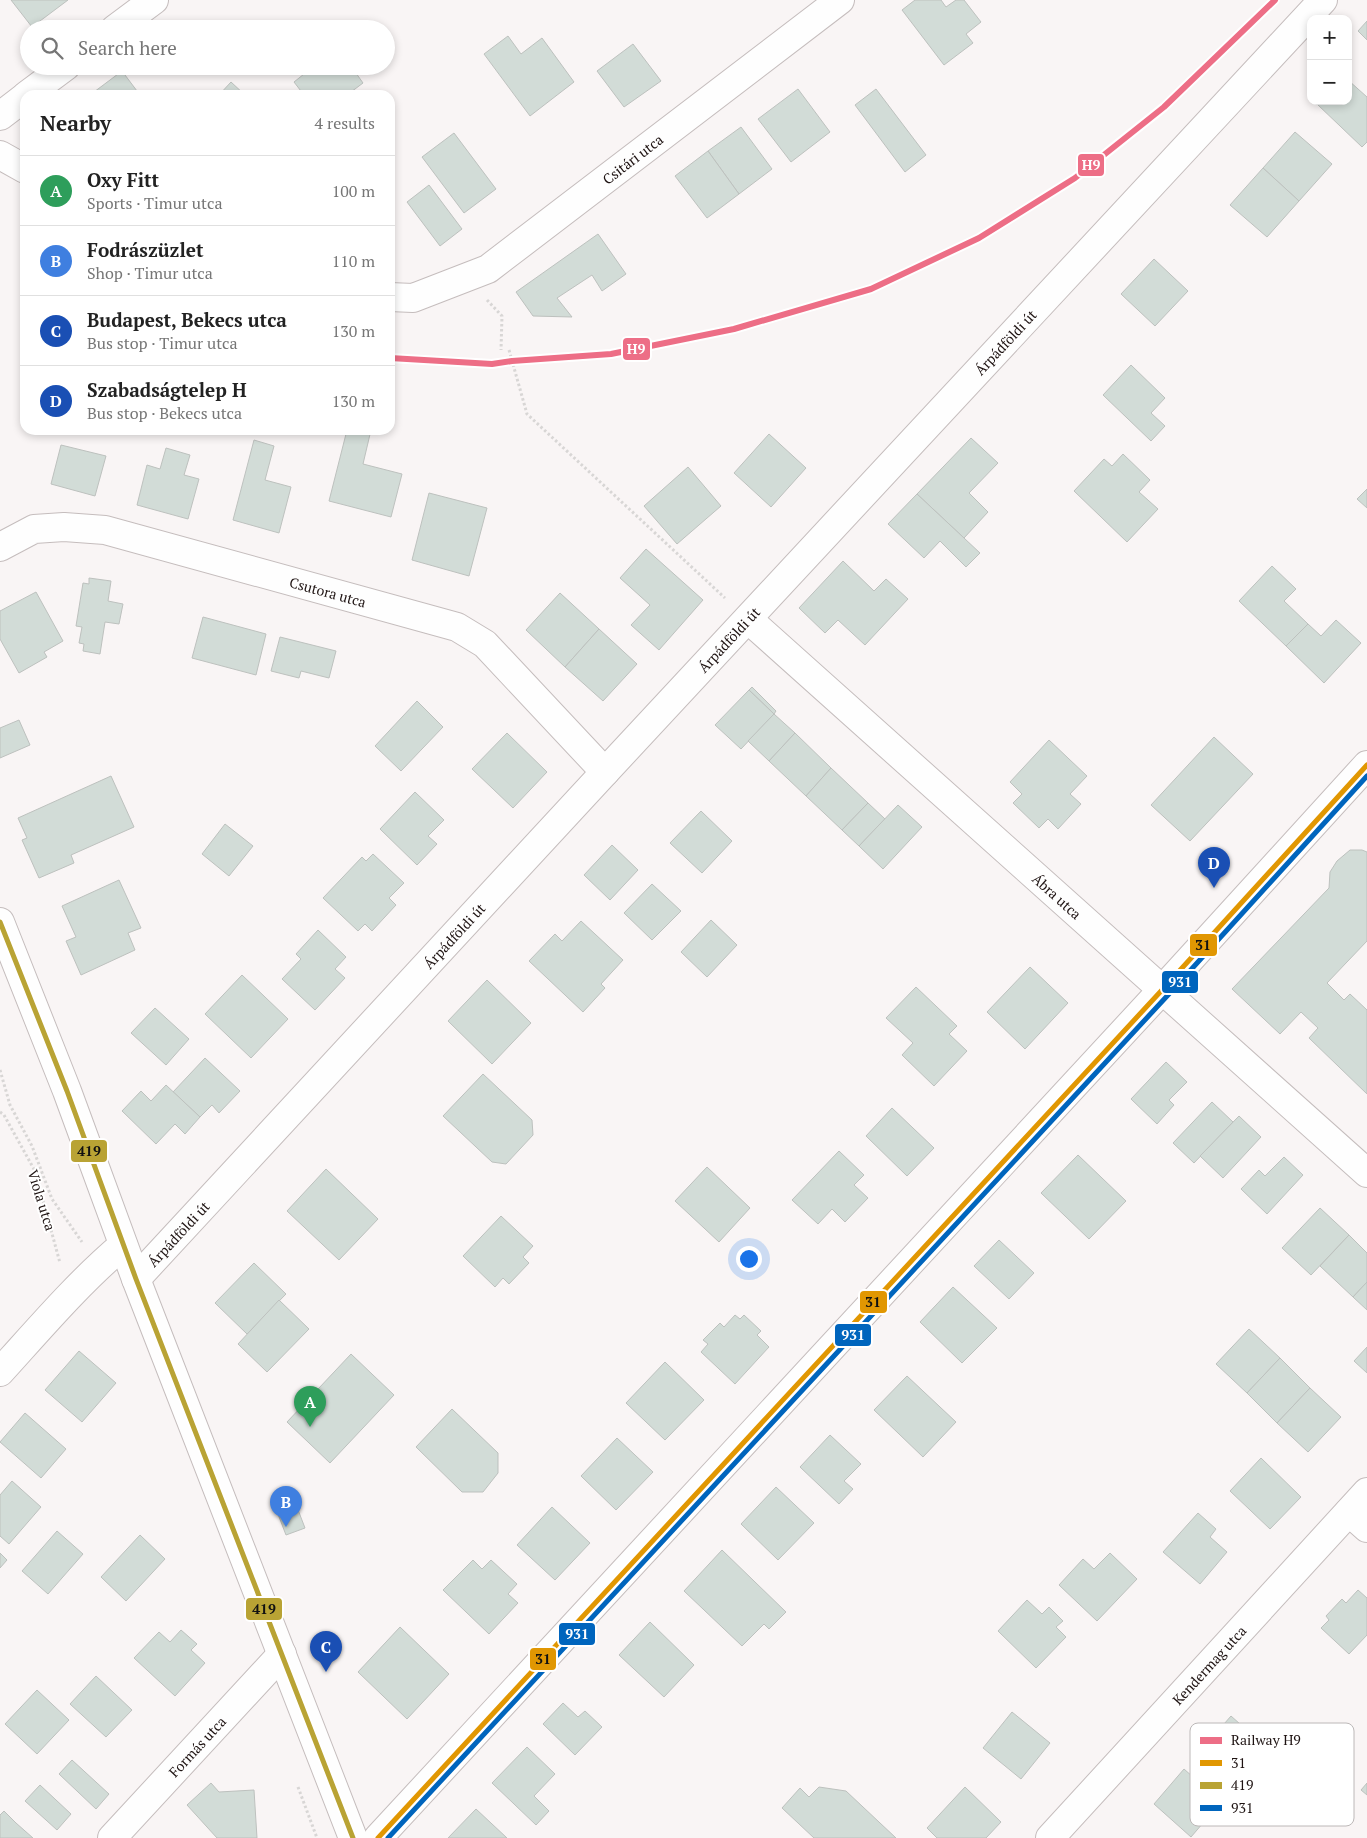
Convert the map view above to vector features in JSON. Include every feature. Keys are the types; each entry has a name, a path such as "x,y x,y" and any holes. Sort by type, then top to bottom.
{"street":[{"path":"127,20 154,0"},
{"name":"Csitári utca","path":"401,298 488,269 840,0"},
{"name":"Árpádföldi út","path":"136,1279 1322,0"},
{"path":"34,90 54,75"},
{"path":"0,116 20,101"},
{"path":"0,155 20,166"},
{"name":"Csutora utca","path":"0,547 34,529 64,526 105,530 457,627 484,644 605,772"},
{"name":"Ábra utca","path":"748,619 1367,1173"},
{"path":"378,1838 1162,990 1367,765"},
{"path":"0,922 67,1091 136,1279 353,1838"},
{"path":"0,1372 69,1295 98,1266 123,1245"},
{"name":"Kendermag utca","path":"1050,1838 1361,1511"},
{"name":"Formás utca","path":"112,1838 282,1654"}],"path":[{"path":"501,350 502,316"},
{"path":"509,350 528,414 748,619"},
{"path":"0,1070 10,1105 32,1146 52,1199 98,1266"},
{"name":"Viola utca","path":"0,1112 4,1115 35,1171 69,1295"}],"building":[{"path":"11,0 68,0 41,20 27,20"},
{"path":"915,0 941,0 946,7 956,0 964,0 981,22 966,34 973,43 944,65 902,10"},
{"path":"1367,21 1367,40 1358,31"},
{"path":"508,36 521,54 542,38 574,82 530,116 484,54"},
{"path":"633,44 661,81 624,107 597,71"},
{"path":"117,75 125,75 136,90 97,90"},
{"path":"303,75 357,75 363,83 354,90 300,90 294,82"},
{"path":"231,82 240,90 224,90"},
{"path":"1352,84 1367,97 1367,142 1362,147 1318,105 1352,105"},
{"path":"798,89 830,132 791,162 758,119"},
{"path":"876,89 926,155 905,172 855,105"},
{"path":"741,127 772,169 739,194 708,151"},
{"path":"1295,132 1332,164 1299,201 1263,168"},
{"path":"454,133 496,189 464,213 422,157"},
{"path":"708,151 739,194 707,218 675,176"},
{"path":"1263,168 1299,201 1267,237 1230,205"},
{"path":"429,185 462,229 440,246 407,202"},
{"path":"598,234 626,274 602,291 592,275 557,298 572,317 533,316 516,292"},
{"path":"1154,259 1188,291 1155,326 1121,294"},
{"path":"1131,365 1165,398 1151,413 1165,426 1151,441 1103,395"},
{"path":"769,434 806,468 771,507 734,473"},
{"path":"346,435 370,435 363,464 402,474 391,517 329,501"},
{"path":"971,438 998,463 969,493 988,512 964,538 917,494"},
{"path":"254,440 274,446 265,480 291,487 279,533 233,520"},
{"path":"61,445 106,456 95,496 51,484"},
{"path":"166,448 190,455 184,475 199,479 188,519 137,505 147,465 160,469"},
{"path":"1123,454 1150,480 1139,492 1158,509 1127,542 1074,491 1104,459 1112,466"},
{"path":"688,467 721,506 677,544 644,506"},
{"path":"1367,489 1367,508 1357,499"},
{"path":"429,493 487,508 469,576 412,560"},
{"path":"917,494 980,553 966,567 940,541 924,558 888,524"},
{"path":"646,549 703,600 659,650 631,625 650,605 620,578"},
{"path":"843,561 874,591 886,579 908,599 865,645 838,620 825,633 799,608"},
{"path":"1272,566 1296,589 1284,601 1308,624 1286,646 1239,601"},
{"path":"89,578 111,581 108,601 123,604 119,624 105,622 100,654 83,651 84,644 79,643 82,627 76,626 83,583 89,584"},
{"path":"36,592 63,641 44,652 47,657 19,673 0,639 0,611"},
{"path":"560,593 599,629 565,667 526,630"},
{"path":"203,617 266,634 256,675 192,658"},
{"path":"1336,620 1361,643 1324,683 1286,646 1308,624 1321,636"},
{"path":"599,629 637,664 603,701 565,667"},
{"path":"280,637 336,651 329,678 301,671 299,678 271,671"},
{"path":"752,687 776,711 774,714 749,690"},
{"path":"749,690 774,714 741,749 715,725"},
{"path":"417,701 443,727 401,771 375,746"},
{"path":"774,714 795,733 769,761 748,741"},
{"path":"19,720 30,745 0,758 0,728"},
{"path":"507,733 547,772 513,808 472,769"},
{"path":"795,733 831,768 806,796 769,761"},
{"path":"1214,737 1253,774 1190,841 1151,805"},
{"path":"1049,740 1087,776 1070,794 1081,804 1058,829 1048,819 1039,828 1013,803 1022,794 1010,782"},
{"path":"831,768 868,803 842,830 806,796"},
{"path":"111,776 134,827 71,855 74,863 39,878 22,840 27,838 18,818"},
{"path":"415,792 444,820 428,836 437,844 417,865 380,829"},
{"path":"868,803 885,819 859,846 842,830"},
{"path":"898,805 922,827 883,869 859,846"},
{"path":"701,811 732,841 702,873 670,843"},
{"path":"225,824 253,846 229,876 202,854"},
{"path":"612,845 638,870 610,900 584,875"},
{"path":"1350,850 1367,852 1367,941 1327,983 1344,1000 1350,994 1367,1010 1367,1094 1309,1038 1318,1028 1301,1012 1280,1034 1232,989 1329,888 1330,872 1337,861"},
{"path":"373,854 404,883 389,898 396,905 372,931 365,924 358,931 323,898 362,857 366,861"},
{"path":"119,880 141,928 128,933 135,950 81,975 66,941 76,937 62,906"},
{"path":"652,884 681,911 652,940 624,913"},
{"path":"711,920 737,945 707,977 681,952"},
{"path":"581,921 623,960 601,984 605,988 583,1012 529,961 555,934 562,941"},
{"path":"318,930 346,957 335,969 345,978 315,1010 282,979 301,959 296,954"},
{"path":"1030,967 1068,1003 1025,1049 987,1012"},
{"path":"242,975 288,1019 251,1058 205,1014"},
{"path":"487,980 531,1023 492,1064 448,1021"},
{"path":"916,987 957,1026 949,1034 967,1051 934,1086 902,1055 913,1043 886,1018"},
{"path":"155,1008 189,1039 166,1065 131,1033"},
{"path":"205,1058 240,1091 219,1113 212,1105 200,1117 173,1092"},
{"path":"1166,1062 1187,1082 1169,1100 1174,1105 1157,1124 1131,1099"},
{"path":"483,1074 532,1120 533,1135 506,1164 492,1162 443,1116"},
{"path":"166,1085 200,1117 185,1134 175,1124 156,1144 122,1111 141,1091 151,1101"},
{"path":"1212,1102 1233,1122 1194,1163 1173,1143"},
{"path":"892,1108 934,1148 907,1176 866,1136"},
{"path":"1239,1116 1261,1137 1223,1178 1200,1156"},
{"path":"839,1151 864,1175 854,1185 868,1198 845,1222 832,1209 818,1224 792,1200"},
{"path":"1078,1155 1126,1201 1089,1239 1041,1193"},
{"path":"1284,1157 1303,1175 1267,1214 1241,1189 1259,1170 1265,1176"},
{"path":"707,1167 750,1208 719,1242 675,1201"},
{"path":"326,1169 378,1219 339,1260 287,1211"},
{"path":"1320,1208 1349,1235 1311,1275 1282,1248"},
{"path":"501,1216 533,1246 523,1257 529,1263 509,1284 503,1278 495,1287 463,1256"},
{"path":"1349,1235 1367,1253 1367,1282 1353,1297 1320,1266"},
{"path":"999,1240 1034,1273 1009,1299 974,1266"},
{"path":"254,1263 286,1294 247,1334 215,1303"},
{"path":"1367,1282 1367,1310 1353,1297"},
{"path":"953,1287 997,1328 962,1363 920,1322"},
{"path":"279,1300 309,1329 267,1372 238,1344"},
{"path":"735,1315 740,1319 744,1315 761,1331 757,1335 769,1347 735,1384 701,1352 708,1344 703,1340 720,1323 724,1327"},
{"path":"1249,1329 1280,1358 1247,1393 1216,1364"},
{"path":"1367,1347 1367,1373 1354,1361"},
{"path":"79,1351 116,1383 82,1422 45,1390"},
{"path":"351,1354 394,1395 330,1463 287,1422"},
{"path":"1280,1358 1310,1388 1277,1423 1247,1393"},
{"path":"665,1362 704,1400 665,1440 626,1403"},
{"path":"907,1376 956,1422 923,1457 874,1410"},
{"path":"1310,1388 1341,1417 1308,1452 1277,1423"},
{"path":"452,1409 498,1453 498,1473 483,1492 462,1492 416,1447"},
{"path":"25,1413 66,1449 41,1478 0,1442"},
{"path":"830,1435 861,1464 844,1481 853,1489 839,1504 800,1467"},
{"path":"617,1438 653,1472 616,1510 581,1476"},
{"path":"1261,1458 1301,1497 1270,1529 1230,1491"},
{"path":"12,1481 41,1507 9,1544 0,1536 0,1495"},
{"path":"776,1487 814,1523 778,1560 741,1524"},
{"path":"295,1502 305,1528 286,1535 276,1509"},
{"path":"552,1507 590,1543 555,1580 517,1545"},
{"path":"1198,1513 1216,1529 1210,1537 1227,1552 1200,1584 1163,1552"},
{"path":"57,1531 83,1554 48,1594 22,1571"},
{"path":"140,1535 165,1559 126,1601 101,1577"},
{"path":"722,1550 786,1612 769,1629 764,1624 742,1646 684,1591"},
{"path":"0,1553 7,1560 0,1568"},
{"path":"1110,1553 1137,1579 1097,1621 1059,1585 1083,1559 1094,1569"},
{"path":"473,1560 482,1569 491,1560 517,1584 508,1594 518,1603 489,1634 443,1590"},
{"path":"1358,1590 1367,1598 1367,1635 1349,1654 1321,1628 1329,1620 1326,1616 1342,1599 1346,1603"},
{"path":"1027,1600 1042,1614 1049,1607 1063,1621 1056,1627 1066,1637 1036,1668 998,1631"},
{"path":"650,1622 694,1665 664,1697 619,1655"},
{"path":"400,1627 449,1674 407,1719 358,1672"},
{"path":"181,1630 197,1644 191,1650 205,1663 175,1696 134,1658 159,1632 170,1642"},
{"path":"96,1676 132,1710 106,1737 70,1704"},
{"path":"37,1690 69,1720 37,1754 5,1724"},
{"path":"563,1703 578,1717 585,1711 602,1727 575,1755 543,1724"},
{"path":"1012,1712 1050,1743 1021,1779 983,1748"},
{"path":"1231,1716 1239,1723 1225,1723"},
{"path":"527,1747 555,1774 534,1796 549,1811 536,1825 492,1783"},
{"path":"72,1760 109,1794 96,1809 59,1774"},
{"path":"1184,1769 1190,1774 1190,1826 1200,1826 1191,1837 1154,1804"},
{"path":"211,1783 219,1792 254,1790 257,1838 217,1838 187,1805"},
{"path":"1367,1783 1367,1795 1361,1790"},
{"path":"40,1785 71,1814 57,1830 25,1801"},
{"path":"819,1787 846,1791 896,1838 814,1838 782,1808 800,1788 809,1797"},
{"path":"965,1787 1001,1822 986,1838 937,1838 927,1828"},
{"path":"476,1809 507,1838 448,1838"},
{"path":"4,1811 33,1838 0,1838 0,1815"}],"rail line":[{"name":"H9","path":"395,358 492,364 611,354 734,329 871,289 979,238 1075,178 1164,107 1275,0"}],"transit line":[{"name":"31","path":"378,1838 1162,990 1367,765"},
{"name":"931","path":"388,1838 1168,995 1367,776"},
{"name":"419","path":"0,922 67,1091 136,1279 353,1838"}],"place":[{"name":"Szabadságtelep H","path":"1214,888"},
{"name":"Oxy Fitt","path":"310,1427"},
{"name":"Fodrászüzlet","path":"286,1527"},
{"name":"Budapest, Bekecs utca","path":"326,1672"}]}
